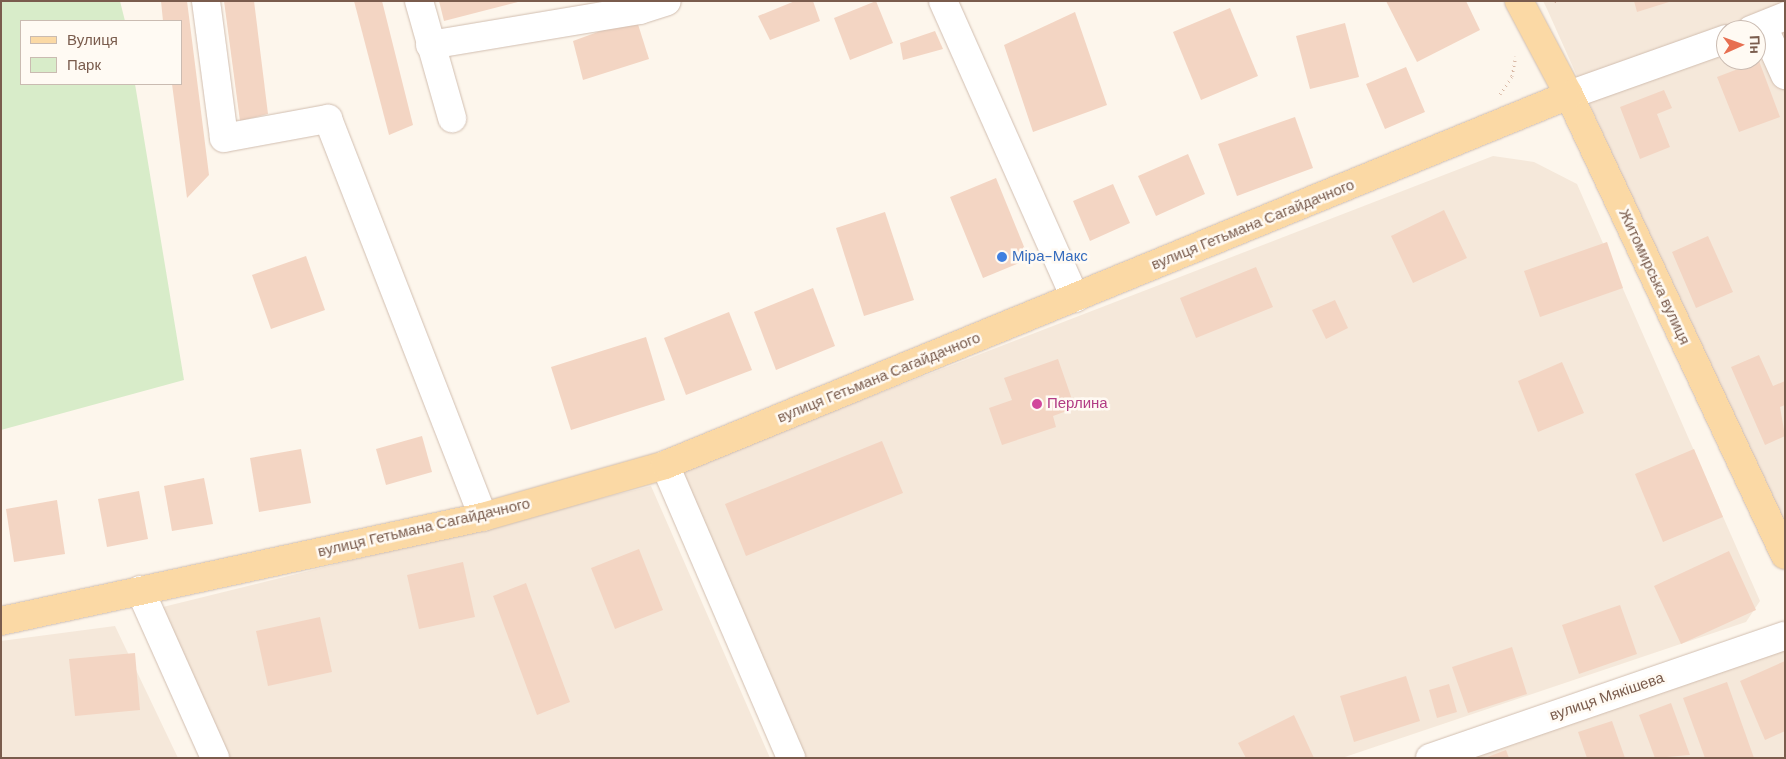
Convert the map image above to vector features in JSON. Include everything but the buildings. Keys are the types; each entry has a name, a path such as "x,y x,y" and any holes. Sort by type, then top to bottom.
{"main road":[{"name":"Житомирська вулиця","path":"1518,1 1568,96 1785,555"},
{"name":"вулиця Гетьмана Сагайдачного","path":"1,622 140,590 483,517 665,466 1568,96"}],"street":[{"path":"206,1 224,138 328,119 483,517"},
{"path":"419,1 452,118"},
{"path":"430,45 640,10 667,1"},
{"path":"943,1 1075,298"},
{"path":"1766,24 1785,75"},
{"name":"вулиця Гетьмана Сагайдачного","path":"1568,96 1716,43"},
{"path":"665,466 791,758"},
{"path":"140,590 215,758"},
{"name":"вулиця Мякішева","path":"1430,758 1785,636"}],"shaded area":[{"path":"1543,1 1785,1 1785,541 1547,9"},
{"path":"1493,156 1534,162 1577,184 1760,601 1746,622 1342,758 804,758 678,471"},
{"path":"651,486 770,758 227,758 163,607"},
{"path":"115,626 178,758 1,758 1,641"},
{"path":"1785,647 1785,758 1452,758"}],"green space":[{"path":"1,1 120,1 125,20 20,20 20,85 135,85 184,380 1,430"}],"place":[{"name":"Міра-Макс","path":"1002,257"},
{"name":"Перлина","path":"1037,404"}]}
